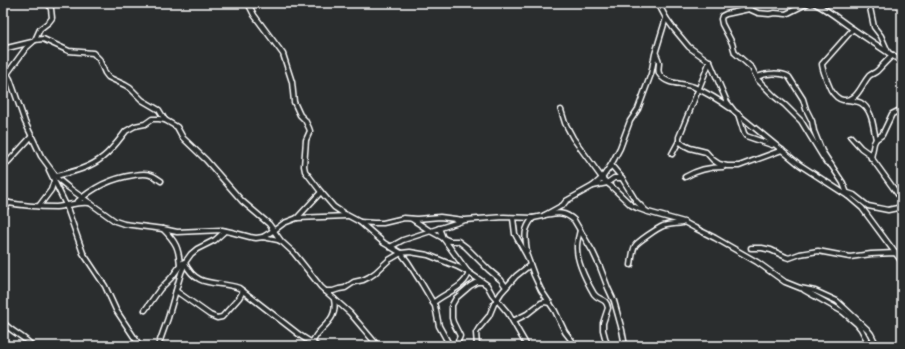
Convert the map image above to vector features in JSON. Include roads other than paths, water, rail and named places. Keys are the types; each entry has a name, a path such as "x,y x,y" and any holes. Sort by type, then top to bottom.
{"street":[{"path":"7,74 33,41 40,29 52,18 51,9 48,3"},
{"path":"248,3 254,15 283,54 292,82 294,102 300,115 308,125 310,131 306,140 305,170 334,207 360,222 384,243 401,253 416,273 433,303 437,312 441,332 450,346"},
{"path":"658,3 674,29 690,47 712,64 727,102 736,112 746,136 777,146"},
{"path":"808,3 786,14 758,13 749,9 726,14 722,16 721,19 735,52 752,68 764,86 801,121 826,162 831,165"},
{"path":"816,4 824,3"},
{"path":"869,3 874,27 881,36 888,52"},
{"path":"816,4 902,62"},
{"path":"543,216 593,186 602,178 611,165 620,148 630,121 638,109 651,74 655,54 666,18"},
{"path":"853,28 821,66 828,84 835,96 839,99 861,103 865,106 873,122 876,139"},
{"path":"3,49 43,39 70,51 93,52 99,59 108,77 130,88 142,100 160,111 165,120"},
{"path":"655,54 659,61 658,72 665,80 678,84 690,85 714,97 736,112 800,165 848,195 862,208 902,262"},
{"path":"848,100 859,91 870,76 893,55"},
{"path":"672,154 710,61"},
{"path":"3,67 10,78 31,137 66,205 85,257 105,286 116,310 140,346"},
{"path":"757,77 768,74 780,74 789,77 804,100 806,109 812,121 816,139 843,183 848,195"},
{"path":"859,91 861,103"},
{"path":"561,110 565,123 573,138 602,178 631,205 648,212 684,222 757,262 785,282 800,288 843,312 861,329 870,346"},
{"path":"871,158 874,143 876,139 882,135 892,114 898,111 902,112"},
{"path":"56,176 94,164 104,157 126,131 131,128 145,124 152,119 165,120 177,127 183,138 206,160 235,194 269,224 282,242 294,253 305,269 356,321 378,346"},
{"path":"8,162 31,137"},
{"path":"851,137 861,148 865,150 902,200"},
{"path":"679,140 690,148 706,152 713,160 719,164 727,166"},
{"path":"685,177 695,172 713,167 739,166 782,150"},
{"path":"46,165 69,188 119,223 177,232 222,230 282,242"},
{"path":"611,165 622,178 636,201 648,212"},
{"path":"76,203 82,197 107,182 125,176 144,174 150,175 161,181"},
{"path":"593,186 607,183 614,178 622,178"},
{"path":"40,206 51,190 54,181"},
{"path":"297,218 321,192"},
{"path":"848,195 854,195 868,206 883,210 902,207"},
{"path":"3,202 56,207 76,203 92,204"},
{"path":"3,210 9,203"},
{"path":"360,222 374,223 399,218 412,219 440,217 465,220 504,217 533,218 558,213 567,215 574,220 593,252 614,301 625,346"},
{"path":"263,237 284,223 297,218 348,216"},
{"path":"513,218 515,234 527,256 537,282 551,303 565,332 576,346"},
{"path":"527,256 525,230 533,218"},
{"path":"412,219 443,238 450,241 458,241 466,246 492,273 501,280 506,287"},
{"path":"390,247 403,240 465,220"},
{"path":"631,265 634,247 637,243 664,226 684,222"},
{"path":"433,303 464,282 468,277 468,272 443,238 439,228"},
{"path":"163,229 172,238 178,248 180,266"},
{"path":"580,230 577,246 582,268 596,298 604,301 608,308 603,321 603,330 607,345"},
{"path":"145,310 160,289 191,254 215,240 225,231"},
{"path":"751,248 771,250 790,258 800,254 818,252 850,257 870,254 902,254"},
{"path":"325,291 345,288 354,282 369,278 389,260 401,253 410,252 428,255 468,272 489,287 491,293 513,321 527,346"},
{"path":"158,346 185,262"},
{"path":"185,262 188,270 196,277 209,283 231,285 239,288 290,328 317,346"},
{"path":"477,346 476,334 491,312 497,299 506,287 530,265"},
{"path":"456,346 460,336 452,318 452,304 456,298 470,286 477,282 483,282"},
{"path":"800,288 815,291 837,301 867,329 877,346"},
{"path":"176,291 210,315 217,318 222,317 240,297 243,291"},
{"path":"312,344 316,335 328,324 331,319 335,308 334,299"},
{"path":"513,321 527,314 541,303 551,303"},
{"path":"3,322 10,329 26,339 32,346"}]}
